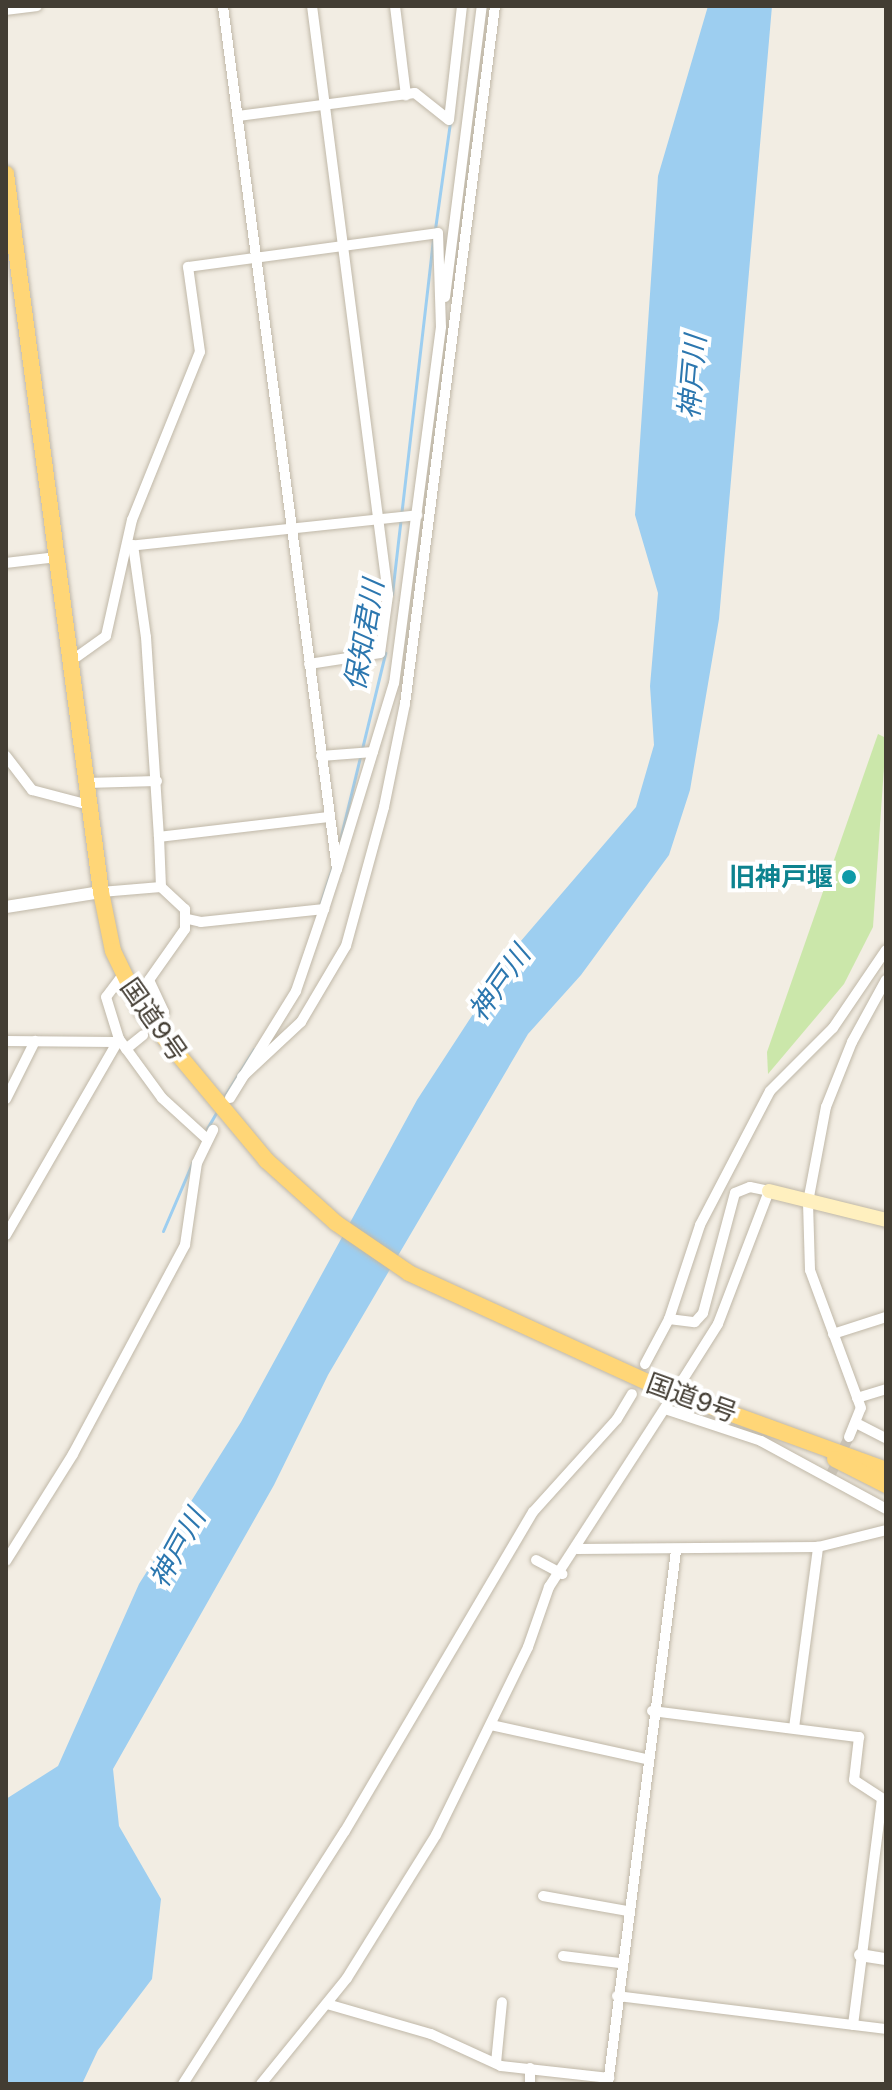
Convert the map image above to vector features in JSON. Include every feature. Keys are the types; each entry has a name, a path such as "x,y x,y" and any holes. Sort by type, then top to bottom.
{"highway":[{"name":"国道9号","path":"6,174 13,285 57,557 101,892 122,976 170,1049 266,1160 336,1223 409,1273 596,1361 886,1470"},
{"name":"国道9号","path":"785,1431 886,1485"}],"main road":[{"path":"769,1191 886,1220"}],"street":[{"path":"6,10 37,6"},
{"path":"223,6 255,257 295,524 309,664 337,869"},
{"path":"309,664 380,653 388,595 339,246 312,6"},
{"path":"395,6 406,95"},
{"path":"238,116 415,93 449,120 462,6"},
{"path":"230,1098 296,991 394,683 482,6"},
{"path":"242,1077 301,1022 346,946 384,807 405,704 495,6"},
{"path":"71,661 106,636 150,473 200,352 188,267 438,233 441,327"},
{"path":"130,546 295,524 417,515"},
{"path":"130,546 157,781 161,887"},
{"path":"6,563 57,557"},
{"path":"321,756 373,752"},
{"path":"6,756 32,790 89,805"},
{"path":"86,783 157,781"},
{"path":"159,837 328,817"},
{"path":"6,907 101,892 161,887 177,897 188,919"},
{"path":"188,919 201,922 324,909"},
{"path":"159,1021 164,1012 149,980 188,919"},
{"path":"645,1364 669,1319 700,1225 770,1091 833,1028 886,950"},
{"path":"122,976 106,997 116,1040 162,1098 208,1140"},
{"path":"849,1437 861,1408 810,1270 808,1202 826,1107 852,1042 886,980"},
{"path":"126,1049 143,1035"},
{"path":"6,1041 116,1040"},
{"path":"6,1235 116,1040"},
{"path":"6,1099 35,1041"},
{"path":"6,1561 81,1441 185,1245 197,1163 213,1130"},
{"path":"669,1319 695,1322 703,1313 735,1193 750,1187 769,1191 718,1324 682,1381"},
{"path":"833,1334 886,1317"},
{"path":"857,1398 886,1389"},
{"path":"183,2084 345,1831 533,1512 617,1419 632,1394"},
{"path":"261,2084 327,2004 436,1835 491,1725 549,1587 562,1574 666,1406 761,1441 886,1509"},
{"path":"856,1423 886,1438"},
{"path":"577,1549 676,1551 818,1547 886,1530"},
{"path":"794,1728 818,1547"},
{"path":"327,2004 431,2034 496,2063 608,2081 652,1711 676,1551"},
{"path":"536,1560 562,1574"},
{"path":"652,1711 859,1737 854,1780 884,1800 860,1955 853,2025"},
{"path":"491,1725 646,1759"},
{"path":"543,1896 627,1911"},
{"path":"860,1955 886,1959"},
{"path":"563,1956 620,1963"},
{"path":"617,1996 886,2029"},
{"path":"496,2063 502,2002"},
{"path":"530,2068 530,2084"}],"green space":[{"path":"878,734 886,738 873,927 844,984 768,1074 767,1052"}],"water":[{"name":"神戸川","path":"708,6 772,6 719,619 690,790 669,855 581,975 528,1034 328,1375 274,1485 113,1769 119,1826 161,1899 152,1979 98,2050 82,2084 6,2084 6,1799 58,1766 139,1584 241,1422 417,1100 520,942 636,807 654,745 650,686 658,593 635,515 658,176"}],"waterway":[{"name":"保知君川","path":"435,229 450,122"},
{"name":"保知君川","path":"392,594 433,237"},
{"name":"保知君川","path":"338,848 385,653"},
{"name":"保知君川","path":"320,905 332,867"},
{"name":"保知君川","path":"222,1100 254,1049"},
{"name":"保知君川","path":"205,1132 217,1111"},
{"name":"保知君川","path":"163,1231 193,1161"}],"tunnel":[{"path":"831,1474 849,1437"}],"place":[{"name":"旧神戸堰","path":"849,877"}]}
